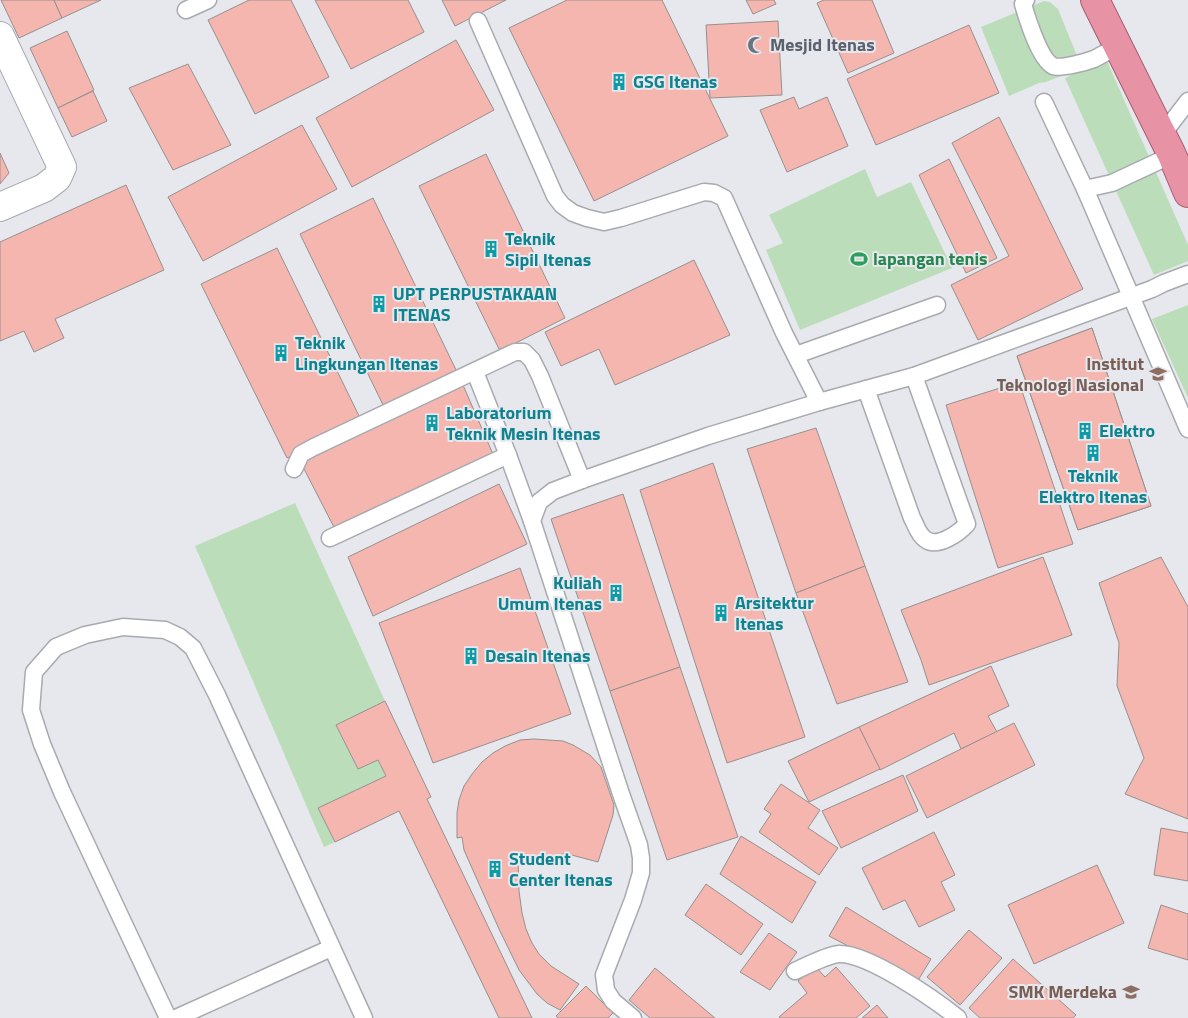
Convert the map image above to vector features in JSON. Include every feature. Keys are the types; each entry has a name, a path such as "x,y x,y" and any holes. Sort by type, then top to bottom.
{"highway":[{"path":"1095,0 1167,145 1188,192"}],"street":[{"path":"0,36 62,167 57,178 44,188 0,207"}],"lane":[{"path":"186,10 208,0"},
{"path":"1026,0 1023,4 1027,19 1043,56 1053,66 1064,66 1094,59 1118,46"},
{"path":"478,21 555,196 562,205 573,213 604,222 704,192 714,193 724,198 819,402"},
{"path":"1085,190 1112,183 1167,145 1188,101"},
{"path":"1044,102 1085,190 1188,429"},
{"path":"532,521 539,502 553,492 582,480 708,436 819,402 914,376 1188,274"},
{"path":"796,355 937,305"},
{"path":"294,469 301,454 314,447 515,352 524,352 532,360 540,376 582,480"},
{"path":"475,372 532,521 639,845 641,858 638,882 604,975 606,990 613,1001 633,1018"},
{"path":"866,389 912,518 920,535 926,541 935,543 952,537 967,524 914,376"},
{"path":"330,538 508,455"},
{"path":"168,1018 62,792 42,744 31,710 34,672 56,648 85,635 123,628 165,630 180,637 193,648 217,695 364,1018"},
{"path":"176,1018 331,948"},
{"path":"795,971 838,954 856,956 880,967 918,990 958,1018"}],"green space":[{"path":"1044,1 1050,2 1058,9 1082,68 1009,96 981,27"},
{"path":"1106,59 1188,245 1188,261 1154,275 1065,78"},
{"name":"lapangan tenis","path":"865,169 877,197 911,182 952,268 800,330 766,250 783,243 769,215"},
{"path":"1188,305 1188,398 1152,319"},
{"path":"295,503 385,701 337,725 358,769 378,760 386,776 319,808 335,842 324,847 195,546"}],"building":[{"path":"1,0 54,0 62,18 19,38"},
{"path":"54,0 101,0 62,18"},
{"path":"249,0 291,0 329,77 255,114 208,20"},
{"path":"315,0 408,0 424,32 351,69"},
{"path":"442,0 506,0 455,26"},
{"name":"GSG Itenas","path":"567,0 662,0 728,136 594,201 509,28"},
{"path":"746,0 774,0 776,4 753,14"},
{"path":"824,0 872,0 894,53 848,73 817,3"},
{"path":"778,21 782,95 710,98 706,25"},
{"path":"969,25 999,93 876,145 847,79"},
{"path":"67,31 94,90 58,108 30,48"},
{"path":"456,40 494,110 352,187 316,118"},
{"path":"188,64 231,145 173,170 129,88"},
{"path":"93,91 107,121 72,137 58,108"},
{"path":"794,97 799,109 827,97 848,146 787,172 760,110"},
{"path":"999,117 1083,289 978,340 951,285 1009,256 952,143"},
{"path":"302,125 337,189 203,261 168,197"},
{"path":"0,153 9,173 0,184"},
{"name":"Teknik Sipil Itenas","path":"486,154 565,318 500,351 419,186"},
{"path":"949,159 997,258 966,273 919,175"},
{"path":"126,185 164,270 55,319 64,338 34,352 24,331 0,341 0,242"},
{"name":"UPT PERPUSTAKAAN ITENAS","path":"373,198 458,374 385,409 300,234"},
{"name":"Teknik Lingkungan Itenas","path":"277,248 362,422 287,458 201,284"},
{"path":"694,260 730,335 615,385 599,349 561,366 545,332"},
{"name":"Teknik Elektro Itenas","path":"1092,328 1151,506 1078,530 1017,356"},
{"name":"Teknik Elektro Itenas","path":"1092,328 1151,506 1078,530 1017,356"},
{"path":"1019,382 1073,544 998,568 946,405"},
{"name":"Laboratorium Teknik Mesin Itenas","path":"463,385 496,461 338,535 301,463"},
{"path":"816,428 865,566 796,593 747,449"},
{"name":"Arsitektur Itenas","path":"713,463 805,737 727,763 640,490"},
{"path":"499,484 527,544 373,616 348,557"},
{"name":"Kuliah Umum Itenas","path":"623,494 680,667 610,691 551,519"},
{"path":"1043,557 1072,635 929,685 901,610"},
{"path":"1161,557 1188,607 1188,819 1125,794 1144,758 1117,686 1119,643 1099,583"},
{"path":"865,566 908,682 837,704 796,593"},
{"name":"Desain Itenas","path":"520,568 571,714 433,763 379,623"},
{"path":"991,666 1009,706 988,716 997,732 961,749 954,733 880,770 859,727"},
{"path":"680,667 738,837 667,860 610,691"},
{"path":"385,701 431,797 427,799 532,1018 499,1018 399,811 335,842 318,808 386,776 378,760 358,769 336,725"},
{"path":"1014,723 1035,765 927,818 906,776"},
{"path":"859,727 880,769 809,802 788,761"},
{"name":"Student Center Itenas","path":"520,740 563,741 590,755 601,767 614,805 613,815 598,862 564,853 558,857 540,862 530,862 518,857 522,913 532,943 539,954 551,966 579,984 560,1010 547,1003 537,994 519,970 464,850 462,837 457,838 459,800 464,786 472,774 482,762 505,746"},
{"path":"903,775 918,811 841,848 822,811"},
{"path":"781,784 820,810 808,828 838,848 819,875 759,832 771,814 764,809"},
{"path":"1161,828 1188,833 1188,881 1154,875"},
{"path":"934,832 955,875 941,882 955,910 919,927 905,900 883,910 862,868"},
{"path":"741,836 816,882 792,923 720,874"},
{"path":"1097,865 1124,923 1034,964 1008,905"},
{"path":"706,884 763,924 741,955 685,915"},
{"path":"1161,905 1188,914 1188,960 1148,948"},
{"path":"846,907 931,959 917,982 829,936"},
{"path":"969,930 1002,958 960,1005 927,977"},
{"path":"769,933 797,952 770,990 740,972"},
{"path":"1013,959 1076,1015 1073,1018 980,1018 969,1008"},
{"path":"815,966 825,977 836,967 870,1006 856,1018 780,1018 807,993 798,981"},
{"path":"655,968 715,1018 650,1018 629,1000"},
{"path":"586,986 613,1013 608,1018 558,1018 556,1016"},
{"path":"877,1005 888,1018 862,1018"}],"place":[{"name":"Mesjid Itenas","path":"756,45"},
{"name":"GSG Itenas","path":"619,82"},
{"name":"Teknik Sipil Itenas","path":"491,249"},
{"name":"lapangan tenis","path":"859,259"},
{"name":"UPT PERPUSTAKAAN ITENAS","path":"379,304"},
{"name":"Teknik Lingkungan Itenas","path":"281,353"},
{"name":"Institut Teknologi Nasional","path":"1158,374"},
{"name":"Laboratorium Teknik Mesin Itenas","path":"432,423"},
{"name":"Elektro","path":"1085,431"},
{"name":"Teknik Elektro Itenas","path":"1093,453"},
{"name":"Kuliah Umum Itenas","path":"616,593"},
{"name":"Arsitektur Itenas","path":"721,613"},
{"name":"Desain Itenas","path":"471,656"},
{"name":"Student Center Itenas","path":"495,869"},
{"name":"SMK Merdeka","path":"1131,992"}]}
